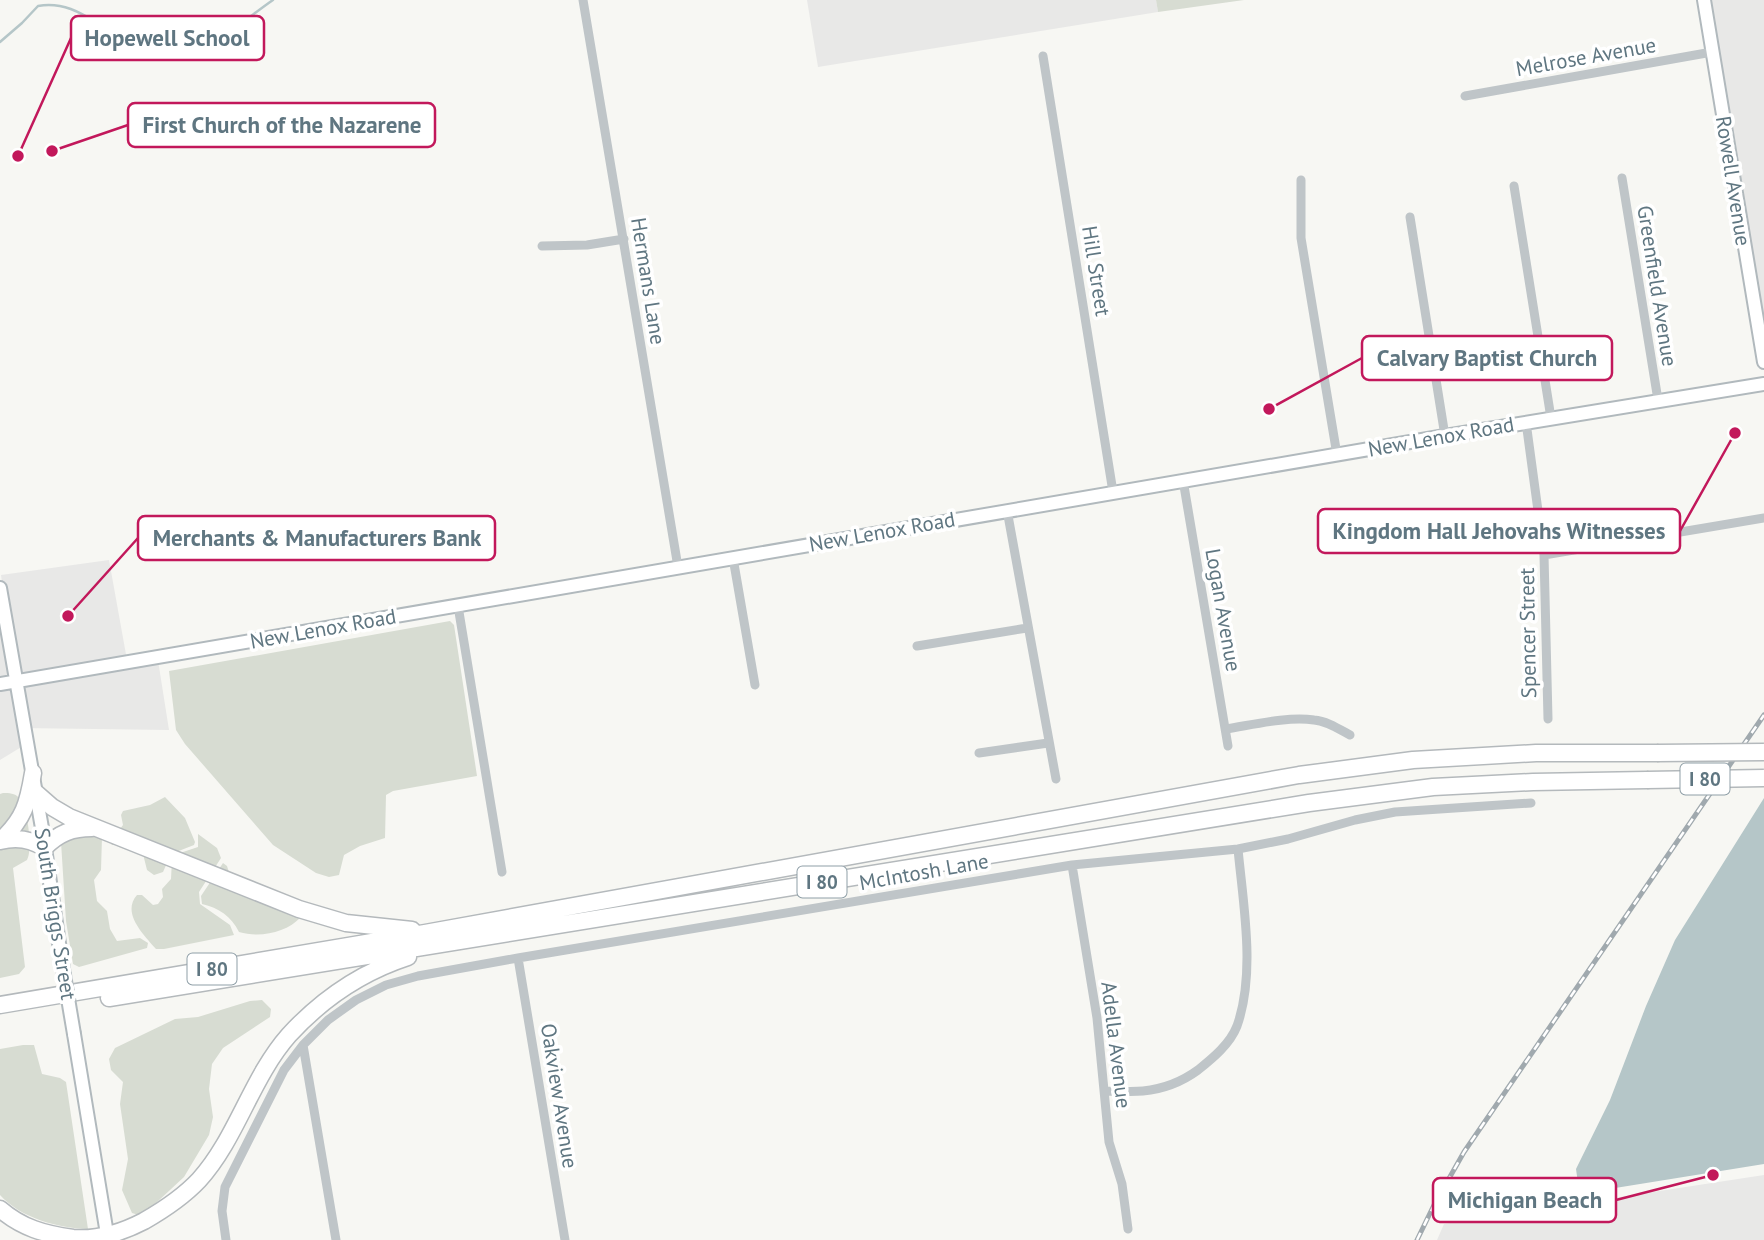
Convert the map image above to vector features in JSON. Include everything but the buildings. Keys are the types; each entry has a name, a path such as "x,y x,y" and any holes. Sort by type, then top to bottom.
{"highway":[{"name":"I 80","path":"0,1005 425,933 1299,775 1427,760 1536,753 1764,752"},
{"path":"1,841 21,818 33,774"},
{"name":"I 80","path":"0,1016 1309,803 1433,787 1533,782 1764,778"},
{"path":"36,793 60,812 95,828 331,919 363,926 402,928 425,933"},
{"path":"1,841 20,838 34,841 44,848 54,837 69,830 95,828"},
{"path":"0,1209 18,1223 36,1231 85,1239 107,1238 165,1209 186,1194 201,1178 220,1152 269,1061 308,1015 338,991 388,964 464,939"}],"street":[{"name":"Hermans Lane","path":"583,0 678,567"},
{"name":"Rowell Avenue","path":"1704,0 1764,362"},
{"name":"Melrose Avenue","path":"1465,96 1712,52"},
{"name":"Hill Street","path":"1044,56 1113,492"},
{"name":"Greenfield Avenue","path":"1622,178 1658,400"},
{"path":"1301,180 1301,238 1337,455"},
{"path":"1514,186 1552,418"},
{"path":"1410,217 1444,436"},
{"path":"542,246 587,245 624,239"},
{"name":"New Lenox Road","path":"0,684 1183,480 1764,384"},
{"name":"Spencer Street","path":"1526,422 1544,555 1548,719"},
{"name":"Logan Avenue","path":"1183,480 1228,746"},
{"path":"1007,510 1056,779"},
{"path":"1544,555 1764,518"},
{"path":"733,558 755,685"},
{"name":"South Briggs Street","path":"0,588 33,774 107,1238"},
{"path":"458,606 502,872"},
{"path":"917,646 1027,628"},
{"path":"1226,729 1297,719 1329,723 1350,735"},
{"path":"979,753 1048,743"},
{"name":"McIntosh Lane","path":"226,1240 222,1211 225,1187 284,1070 303,1045 328,1020 356,1000 386,985 418,976 518,958 1072,865 1238,849 1395,812 1531,803"},
{"path":"1105,1091 1146,1091 1184,1080 1216,1056 1236,1027 1244,992 1246,955 1238,849"},
{"name":"Adella Avenue","path":"1072,865 1097,1018 1109,1142 1122,1184 1128,1229"},
{"name":"Oakview Avenue","path":"518,958 565,1240"},
{"path":"303,1045 335,1240"}],"shaded area":[{"path":"807,0 1156,0 1158,12 818,67"},
{"path":"1156,0 1244,0 1158,12"},
{"path":"1706,0 1764,0 1764,336"},
{"path":"109,560 127,660 157,654 169,730 20,728 23,746 0,760 0,635 9,633 1,575"},
{"path":"450,621 454,625 477,776 393,791 386,795 385,838 360,846 344,855 339,875 329,877 316,873 273,845 185,744 176,730 169,671"},
{"path":"0,794 16,795 22,803 30,847 27,860 13,868 25,967 19,974 0,978"},
{"path":"165,797 185,818 195,842 194,845 171,854 163,872 154,875 147,870 143,854 122,845 112,845 110,842 123,825 123,811 150,805"},
{"path":"1764,798 1764,1164 1591,1190 1578,1183 1576,1169 1610,1100 1675,940"},
{"path":"99,833 102,837 101,870 94,880 97,901 107,911 110,929 117,941 140,938 148,943 147,948 79,967 73,964 66,921 61,842 64,837"},
{"path":"198,834 217,848 221,858 199,892 200,904 230,925 234,935 156,949 136,923 133,902 137,895 142,895 153,905 158,904 163,897 162,889 171,879 172,859 177,854 198,847"},
{"path":"223,863 227,866 233,885 301,917 288,927 272,933 239,932 224,914 202,904 201,896"},
{"path":"262,1000 271,1009 270,1017 223,1048 212,1064 209,1089 213,1117 209,1135 184,1177 142,1216 132,1213 122,1190 128,1159 120,1104 123,1082 111,1070 109,1059 115,1048 175,1019 198,1017 250,1001"},
{"path":"34,1045 42,1074 66,1082 88,1229 64,1226 29,1216 0,1195 0,1049"},
{"path":"1764,1175 1764,1240 1437,1240 1444,1224"}],"waterway":[{"path":"0,42 38,6 50,5 71,9 130,40 168,47 193,46 223,36 273,0"}],"railway":[{"path":"1417,1240 1464,1152 1764,715"}],"place":[{"name":"First Church of the Nazarene","path":"52,151"},
{"name":"Hopewell School","path":"18,156"},
{"name":"Calvary Baptist Church","path":"1269,409"},
{"name":"Kingdom Hall Jehovahs Witnesses","path":"1735,433"},
{"name":"Merchants & Manufacturers Bank","path":"68,616"},
{"name":"Michigan Beach","path":"1713,1175"}]}
